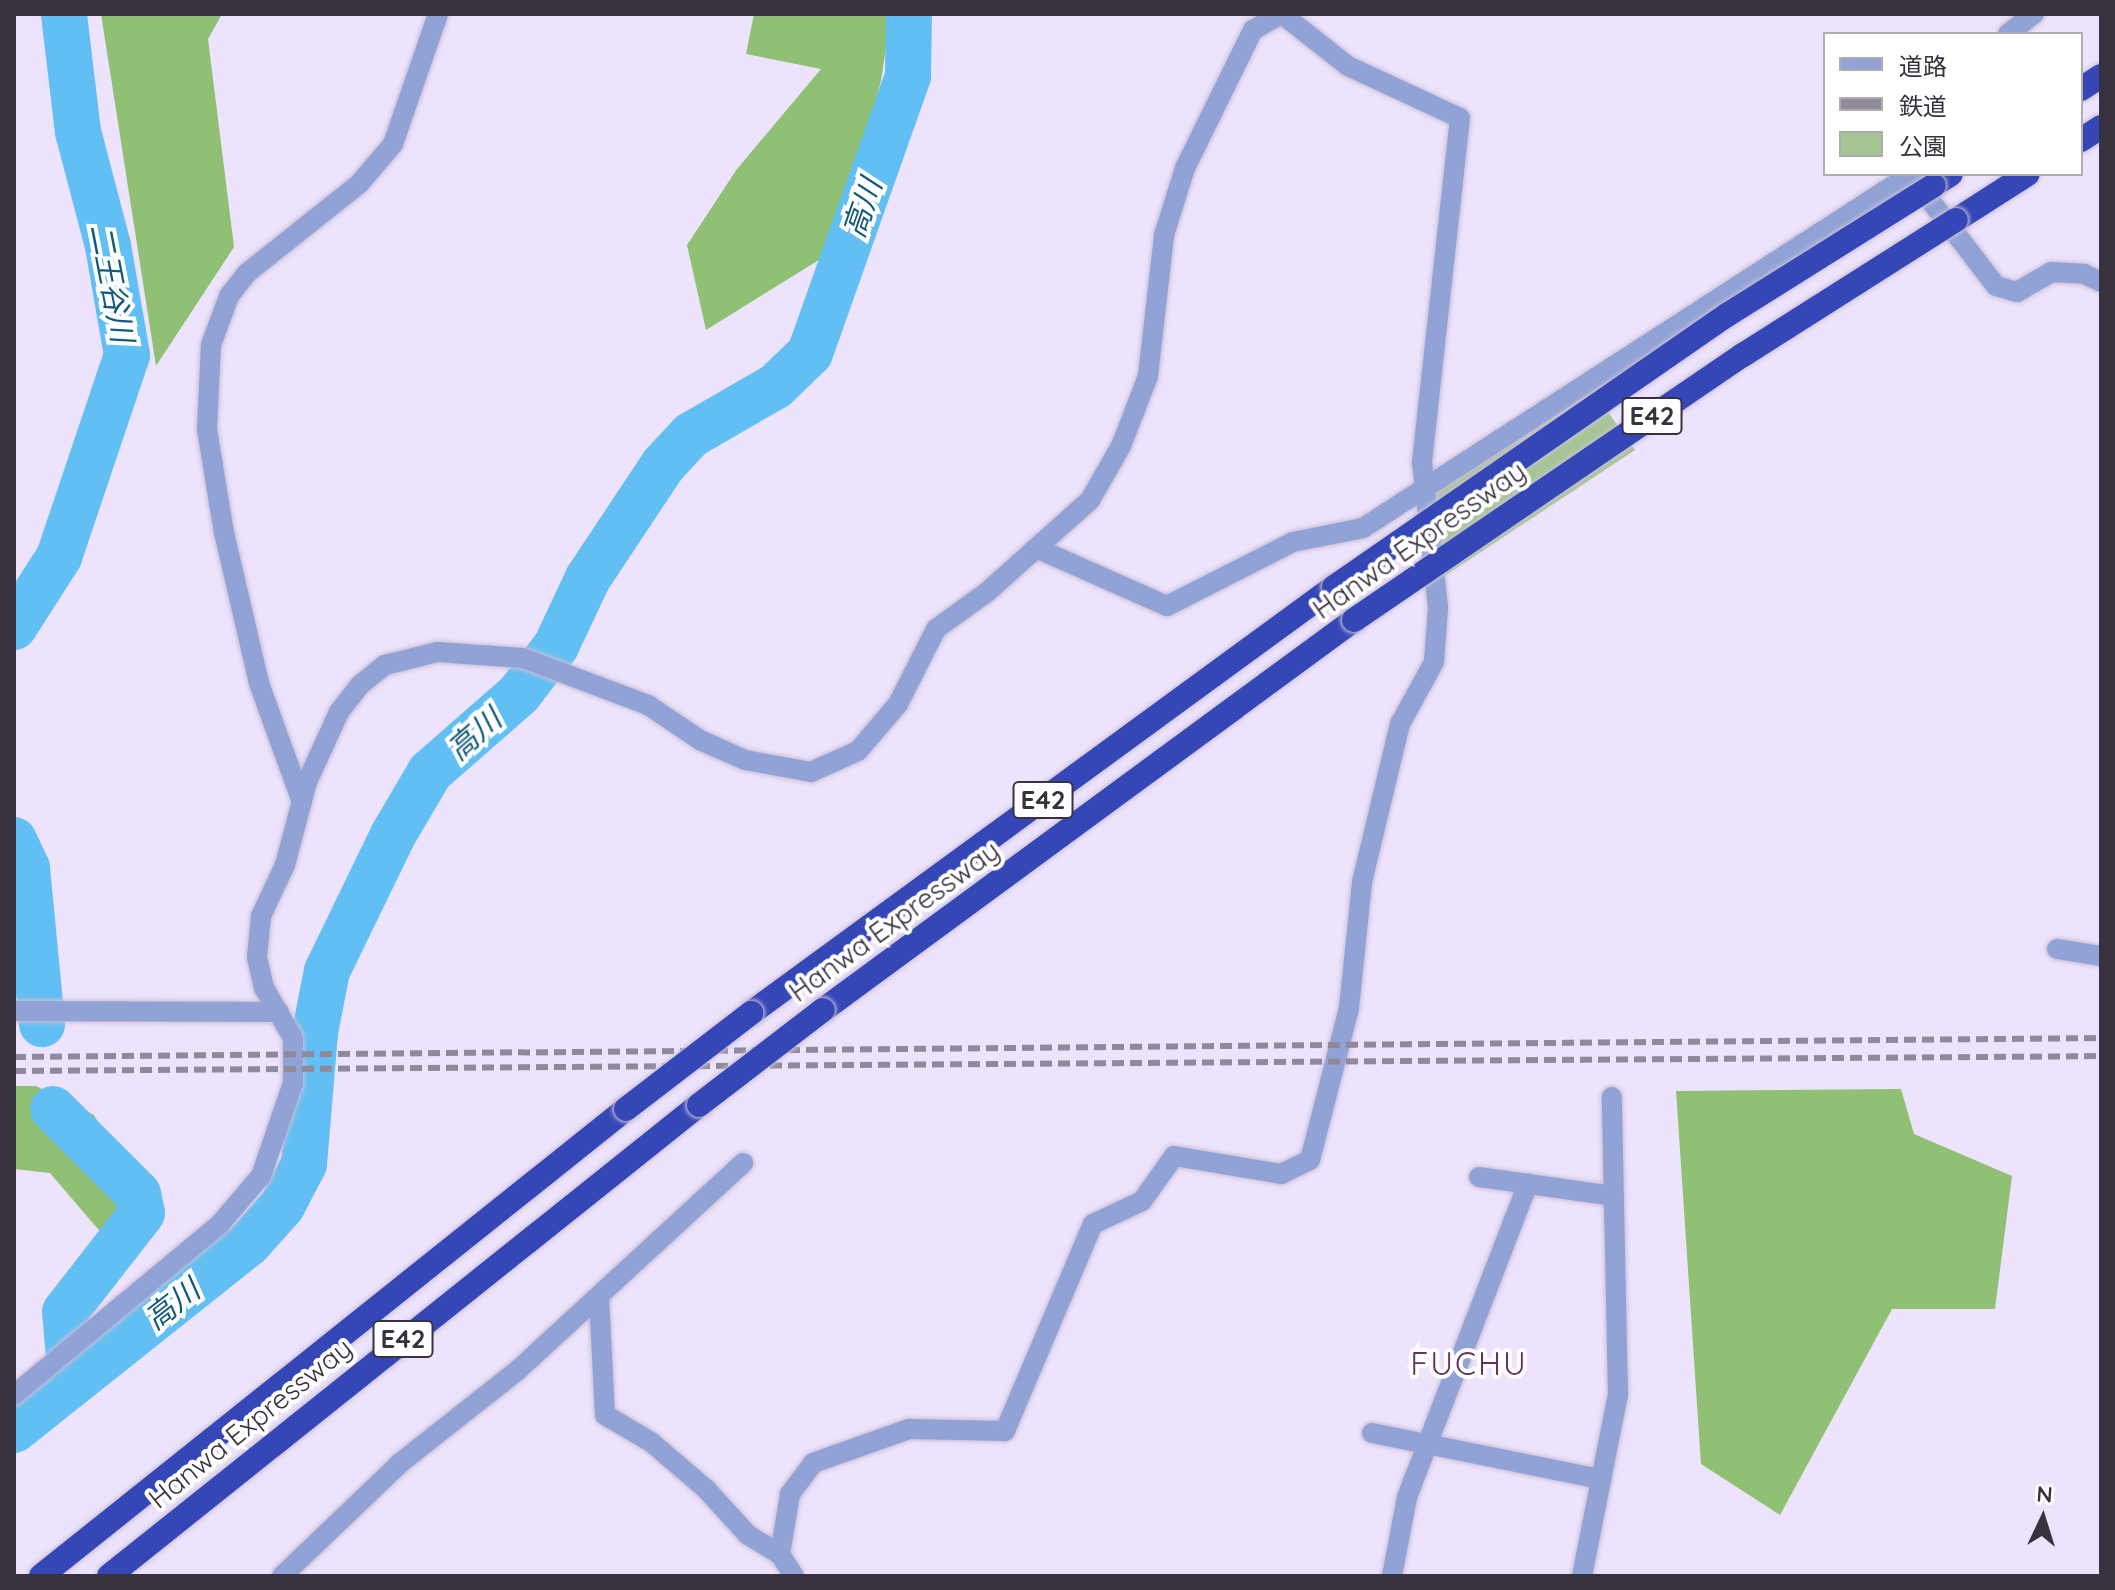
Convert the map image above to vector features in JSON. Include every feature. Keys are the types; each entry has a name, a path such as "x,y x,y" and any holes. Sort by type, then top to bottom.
{"highway":[{"path":"2083,88 2101,76"},
{"path":"2083,139 2101,127"},
{"name":"Hanwa Expressway","path":"109,1576 699,1105 823,1010 1354,620 1743,355 2025,176"},
{"name":"Hanwa Expressway","path":"41,1576 626,1109 751,1013 1334,587 1727,315 1943,180"}],"street":[{"path":"302,802 259,683 224,533 207,429 211,345 229,296 247,273 359,184 393,144 438,14"},
{"path":"2011,32 2034,14"},
{"path":"14,1395 220,1224 261,1176 293,1083 293,1038 264,988 258,943 261,916 285,865 302,802 339,712 360,685 385,665 437,652 523,658 648,705 700,740 745,760 811,772 858,751 898,704 936,629 1090,500 1121,446 1148,376 1164,235 1185,168 1253,30 1273,16 1348,66 1460,118 1422,462 1438,607 1434,662 1400,724 1362,882 1349,1008 1310,1160 1281,1174 1174,1156 1142,1201 1093,1224 1005,1431 909,1429 813,1463 790,1494 780,1554"},
{"path":"1036,548 1167,606 1293,542 1363,528 1907,176"},
{"path":"1912,176 1996,286 2017,292 2051,272 2084,274 2101,282"},
{"path":"2057,949 2101,956"},
{"path":"20,1010 279,1012"},
{"path":"1582,1576 1618,1395 1612,1097"},
{"path":"282,1576 399,1464 518,1370 743,1163"},
{"path":"1479,1177 1614,1196"},
{"path":"1392,1576 1407,1497 1425,1445 1528,1184"},
{"path":"599,1297 605,1415 651,1442 706,1489 748,1535 780,1554 794,1576"},
{"path":"1372,1433 1601,1479"}],"green space":[{"path":"101,14 222,14 208,39 234,247 156,366"},
{"path":"754,14 891,14 881,81 835,250 706,330 687,245 737,169 821,69 746,54"},
{"path":"1588,384 1635,450 1437,581 1426,488"},
{"path":"14,1086 36,1086 94,1115 152,1220 121,1256 50,1173 14,1169"},
{"path":"1901,1089 1914,1134 2012,1176 1995,1309 1892,1309 1780,1515 1701,1464 1676,1091"}],"waterway":[{"name":"二王谷川","path":"14,627 59,557 127,355 108,246 78,132 64,14"},
{"name":"高川","path":"14,1430 249,1243 282,1206 304,1164 315,1032 327,971 393,835 430,772 519,694 556,646 588,578 663,465 691,435 776,386 810,353 908,76 909,14"},
{"name":"二王谷川","path":"14,840 27,868 42,1024"},
{"name":"二王谷川","path":"53,1109 138,1194 142,1213 65,1312 71,1379"}],"railway":[{"path":"14,1057 2101,1038"},
{"path":"14,1071 2101,1056"}],"district":[{"name":"FUCHU","path":"1469,1363"}]}
